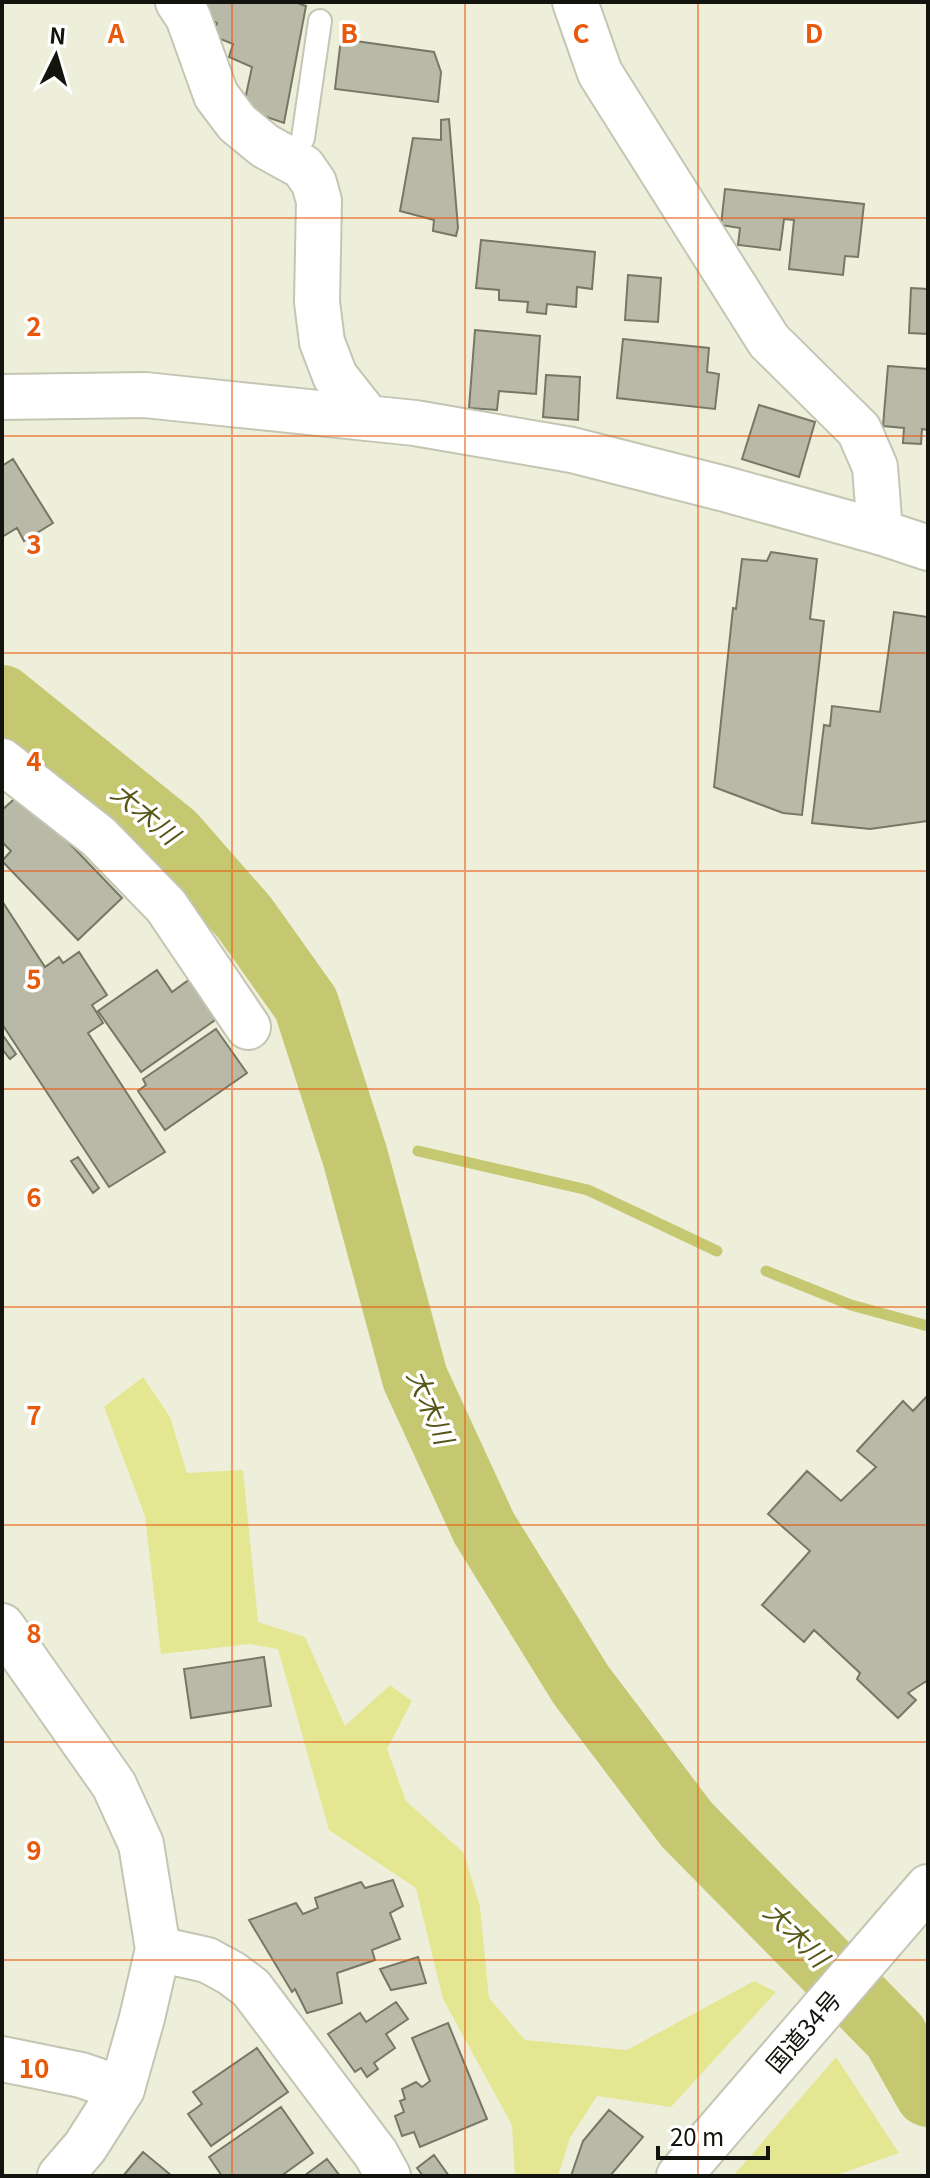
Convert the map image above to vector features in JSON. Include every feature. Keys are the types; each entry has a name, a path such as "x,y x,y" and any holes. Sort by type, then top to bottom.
{"main road":[{"path":"178,2 188,17 216,95 237,123 265,146 303,167 314,183 319,201 317,302 322,342 335,376 368,418"},
{"path":"575,2 600,73 769,341 859,430 875,467 880,532"},
{"path":"2,397 145,395 415,423 572,450 880,532 928,548"},
{"path":"2,761 99,837 166,906 248,1027"},
{"path":"2,1626 114,1785 141,1844 158,1949 122,2089 85,2147 60,2176"},
{"name":"国道34号","path":"679,2176 915,1903"},
{"path":"158,1949 207,1960 251,1988 376,2154 388,2176"},
{"path":"2,2059 81,2075 122,2089"}],"lane":[{"path":"291,160 303,138 320,21"}],"green space":[{"path":"143,1377 170,1417 187,1473 243,1470 258,1622 305,1637 345,1726 390,1685 412,1701 387,1749 406,1801 464,1853 480,1907 489,1998 525,2040 627,2050 754,1981 776,1992 671,2107 597,2096 570,2138 558,2176 515,2176 512,2125 443,1999 416,1888 329,1830 278,1649 250,1644 161,1654 145,1516 104,1407"},
{"path":"836,2057 899,2153 834,2176 733,2176"}],"building":[{"path":"202,2 295,2 306,6 284,123 243,109 252,67 229,57 233,44 213,36 217,23 198,13"},
{"path":"341,39 434,52 441,72 438,102 335,89"},
{"path":"449,119 458,228 456,236 433,231 434,220 400,211 413,138 441,140 441,120"},
{"path":"725,189 864,204 858,257 845,256 843,275 789,269 794,220 784,219 780,250 738,245 740,228 721,225"},
{"path":"481,240 595,252 592,289 577,287 576,307 547,304 546,314 527,312 528,302 499,300 499,290 476,288"},
{"path":"628,275 661,278 658,322 625,320"},
{"path":"911,288 928,289 928,334 909,333"},
{"path":"475,330 540,336 536,394 499,391 497,410 469,408"},
{"path":"623,339 709,348 707,372 719,374 715,409 617,398"},
{"path":"888,366 928,369 928,430 922,429 921,444 903,443 904,428 883,426"},
{"path":"546,375 580,377 578,420 543,417"},
{"path":"759,405 815,422 799,477 742,459"},
{"path":"13,459 53,523 24,541 17,528 2,537 2,466"},
{"path":"771,552 817,559 810,619 824,621 802,815 783,813 714,787 733,608 736,609 742,559 767,561"},
{"path":"894,612 928,617 928,821 870,829 812,823 824,725 830,726 832,706 880,712"},
{"path":"21,793 122,898 78,940 2,861 11,851 2,842 2,810"},
{"path":"2,901 45,967 59,957 63,963 79,952 107,995 92,1005 103,1023 88,1033 165,1152 109,1187 2,1024"},
{"path":"157,970 172,992 190,979 218,1018 141,1072 98,1011"},
{"path":"216,1029 247,1073 165,1130 138,1091 146,1085 143,1079"},
{"path":"2,1034 16,1054 10,1059 2,1049"},
{"path":"78,1157 99,1188 93,1193 71,1161"},
{"path":"928,1395 928,1680 908,1693 916,1700 898,1718 857,1679 860,1673 814,1630 804,1642 762,1605 810,1551 768,1514 807,1471 841,1501 876,1467 857,1451 903,1401 913,1411"},
{"path":"264,1657 271,1706 191,1718 184,1669"},
{"path":"393,1880 403,1906 390,1913 400,1939 372,1950 375,1960 337,1973 342,2003 307,2013 295,1989 292,1992 249,1920 296,1903 303,1914 318,1908 315,1898 361,1882 365,1888"},
{"path":"418,1957 426,1983 391,1990 380,1969"},
{"path":"396,2002 408,2019 386,2034 395,2048 374,2063 378,2069 367,2077 361,2068 355,2072 328,2034 360,2013 366,2022"},
{"path":"448,2023 487,2119 420,2147 414,2132 402,2136 395,2116 404,2112 400,2101 405,2099 402,2089 416,2082 422,2087 430,2081 412,2038"},
{"path":"257,2048 288,2092 211,2146 188,2114 202,2104 193,2092"},
{"path":"281,2107 313,2153 281,2176 222,2176 209,2157"},
{"path":"609,2110 643,2137 610,2176 571,2176 583,2141"},
{"path":"143,2152 172,2176 123,2176"},
{"path":"434,2155 449,2176 423,2176 417,2168"},
{"path":"327,2159 340,2176 304,2176"}],"waterway":[{"name":"大木川","path":"2,698 173,836 244,917 306,1004 355,1156 415,1378 484,1528 581,1685 687,1825 895,2036 928,2094"},
{"path":"418,1151 588,1190 717,1251"},
{"path":"766,1271 851,1305 928,1326"}]}
